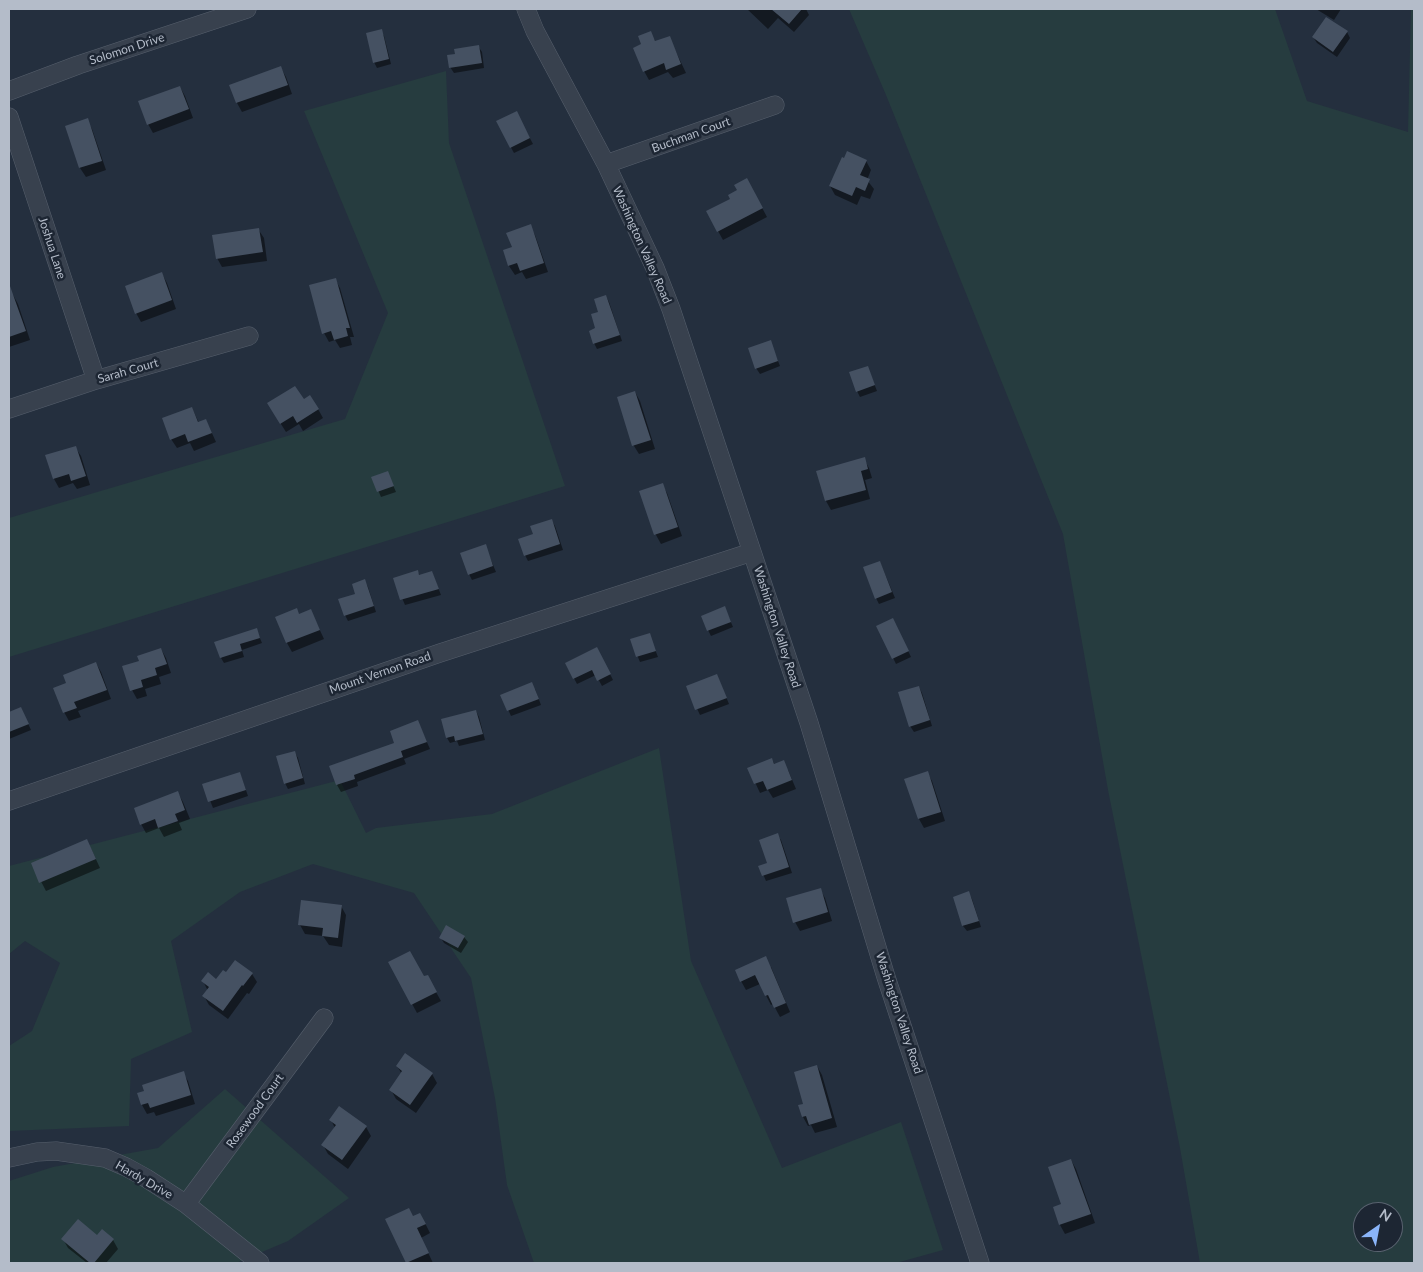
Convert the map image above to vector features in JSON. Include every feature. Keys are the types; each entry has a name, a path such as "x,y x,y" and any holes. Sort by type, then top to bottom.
{"street":[{"name":"Solomon Drive","path":"9,91 88,62 247,9"},
{"name":"Washington Valley Road","path":"526,9 535,31 606,164 655,268 670,308 809,723 886,977 980,1263"},
{"name":"Buchman Court","path":"606,164 775,104"},
{"name":"Joshua Lane","path":"9,117 96,380"},
{"name":"Sarah Court","path":"9,409 96,380 249,336"},
{"name":"Mount Vernon Road","path":"9,801 440,653 752,552"},
{"name":"Rosewood Court","path":"186,1204 324,1018"},
{"name":"Hardy Drive","path":"9,1158 37,1152 56,1151 106,1158 146,1178 186,1204 260,1263"}],"green space":[{"path":"849,9 1275,9 1307,101 1408,132 1411,9 1414,9 1414,1263 1200,1263 1180,1148 1108,790 1063,534 886,95"},
{"path":"446,71 449,143 565,486 9,657 9,518 345,419 388,313 304,111"},
{"path":"659,748 691,961 782,1168 901,1122 943,1250 896,1263 534,1263 507,1185 495,1098 471,978 414,893 313,864 240,892 171,941 192,1032 131,1059 129,1126 9,1131 9,1046 32,1031 60,963 25,941 9,954 9,866 340,780 366,833 376,828 492,814"},
{"path":"225,1089 349,1198 288,1241 236,1263 9,1263 9,1181 53,1167 158,1148"}],"building":[{"path":"771,9 802,9 789,24"},
{"path":"1326,17 1348,31 1333,52 1312,37"},
{"path":"382,29 389,59 373,63 366,33"},
{"path":"651,31 655,41 670,36 681,64 666,70 664,63 643,72 633,48 641,44 638,36"},
{"path":"479,45 482,63 449,68 447,55 455,54 454,49"},
{"path":"281,66 288,85 236,103 229,85"},
{"path":"180,86 189,109 147,125 138,101"},
{"path":"517,111 530,138 510,148 496,121"},
{"path":"88,118 102,161 79,168 65,126"},
{"path":"847,151 867,160 860,175 870,179 865,191 856,187 852,196 829,186 842,157 844,158"},
{"path":"747,178 763,208 717,232 706,211 730,199 728,195 737,190 734,185"},
{"path":"531,224 544,263 520,271 517,263 508,266 503,250 512,247 506,233"},
{"path":"259,228 263,252 216,259 212,235"},
{"path":"162,272 172,300 135,314 125,286"},
{"path":"336,278 350,328 346,328 348,336 334,340 331,331 322,334 309,285"},
{"path":"9,286 26,331 9,337"},
{"path":"606,295 620,335 593,344 589,331 595,328 591,314 598,312 594,299"},
{"path":"771,340 778,361 755,369 748,348"},
{"path":"868,366 875,385 856,392 849,372"},
{"path":"295,386 304,399 310,395 319,409 297,423 293,416 280,424 267,403"},
{"path":"635,391 651,440 632,446 617,397"},
{"path":"192,407 198,422 206,419 212,433 188,442 185,434 170,440 162,418"},
{"path":"76,446 86,476 71,481 69,474 53,479 45,455"},
{"path":"865,457 868,469 861,471 866,490 825,501 816,471"},
{"path":"388,471 394,486 377,492 371,477"},
{"path":"663,483 678,527 654,535 639,491"},
{"path":"552,519 560,544 524,556 518,539 533,534 530,526"},
{"path":"486,544 493,566 468,575 460,553"},
{"path":"880,561 892,592 875,599 863,567"},
{"path":"418,570 419,575 432,571 439,589 400,600 393,578"},
{"path":"365,579 374,606 344,616 338,599 355,594 352,584"},
{"path":"725,606 731,622 707,631 701,616"},
{"path":"297,608 299,614 311,609 320,630 286,643 275,617"},
{"path":"893,618 909,651 892,659 876,626"},
{"path":"257,628 260,638 240,644 242,651 220,658 214,642"},
{"path":"650,633 656,651 636,657 630,639"},
{"path":"597,647 611,674 597,681 592,670 573,679 565,663"},
{"path":"161,648 167,664 155,668 157,675 141,680 143,687 130,691 122,666 139,661 137,656"},
{"path":"96,662 107,690 74,702 77,708 63,713 53,688 66,683 63,675"},
{"path":"717,674 727,698 695,710 686,686"},
{"path":"532,682 539,699 507,711 500,695"},
{"path":"919,686 930,720 909,727 898,692"},
{"path":"21,707 29,724 9,732 9,712"},
{"path":"476,710 483,734 455,741 454,736 446,738 441,719"},
{"path":"418,720 427,742 401,751 403,757 354,775 355,779 336,785 329,766 394,743 390,731"},
{"path":"295,751 303,778 284,784 276,756"},
{"path":"772,758 774,764 784,760 792,780 767,790 763,781 754,784 747,768"},
{"path":"928,771 941,812 918,819 904,779"},
{"path":"240,772 246,790 208,802 202,784"},
{"path":"178,791 185,810 175,814 178,821 158,828 155,819 140,825 134,808"},
{"path":"778,833 789,867 762,876 758,866 767,863 759,840"},
{"path":"87,839 96,859 39,883 31,863"},
{"path":"821,888 828,912 793,923 786,898"},
{"path":"969,891 979,921 962,926 953,897"},
{"path":"301,900 342,905 338,938 322,936 323,928 298,925"},
{"path":"446,925 465,936 458,948 439,938"},
{"path":"410,951 424,976 428,975 437,992 411,1005 388,962"},
{"path":"766,956 786,1003 774,1008 768,995 765,996 755,975 740,982 735,970"},
{"path":"235,960 253,973 223,1011 202,996 209,987 201,981 208,972 216,979 223,970 226,972"},
{"path":"405,1053 433,1073 410,1105 389,1090 402,1071 396,1066"},
{"path":"817,1065 832,1118 809,1125 806,1116 802,1117 798,1105 803,1104 794,1072"},
{"path":"184,1071 191,1095 150,1108 148,1103 141,1105 137,1093 144,1091 142,1085"},
{"path":"339,1106 367,1126 342,1160 321,1145 336,1125 329,1120"},
{"path":"1071,1159 1091,1214 1059,1225 1053,1207 1061,1204 1048,1167"},
{"path":"409,1208 413,1216 420,1213 426,1224 417,1228 429,1253 406,1263 385,1219"},
{"path":"78,1219 97,1235 102,1229 114,1239 94,1263 90,1263 61,1239"}]}
